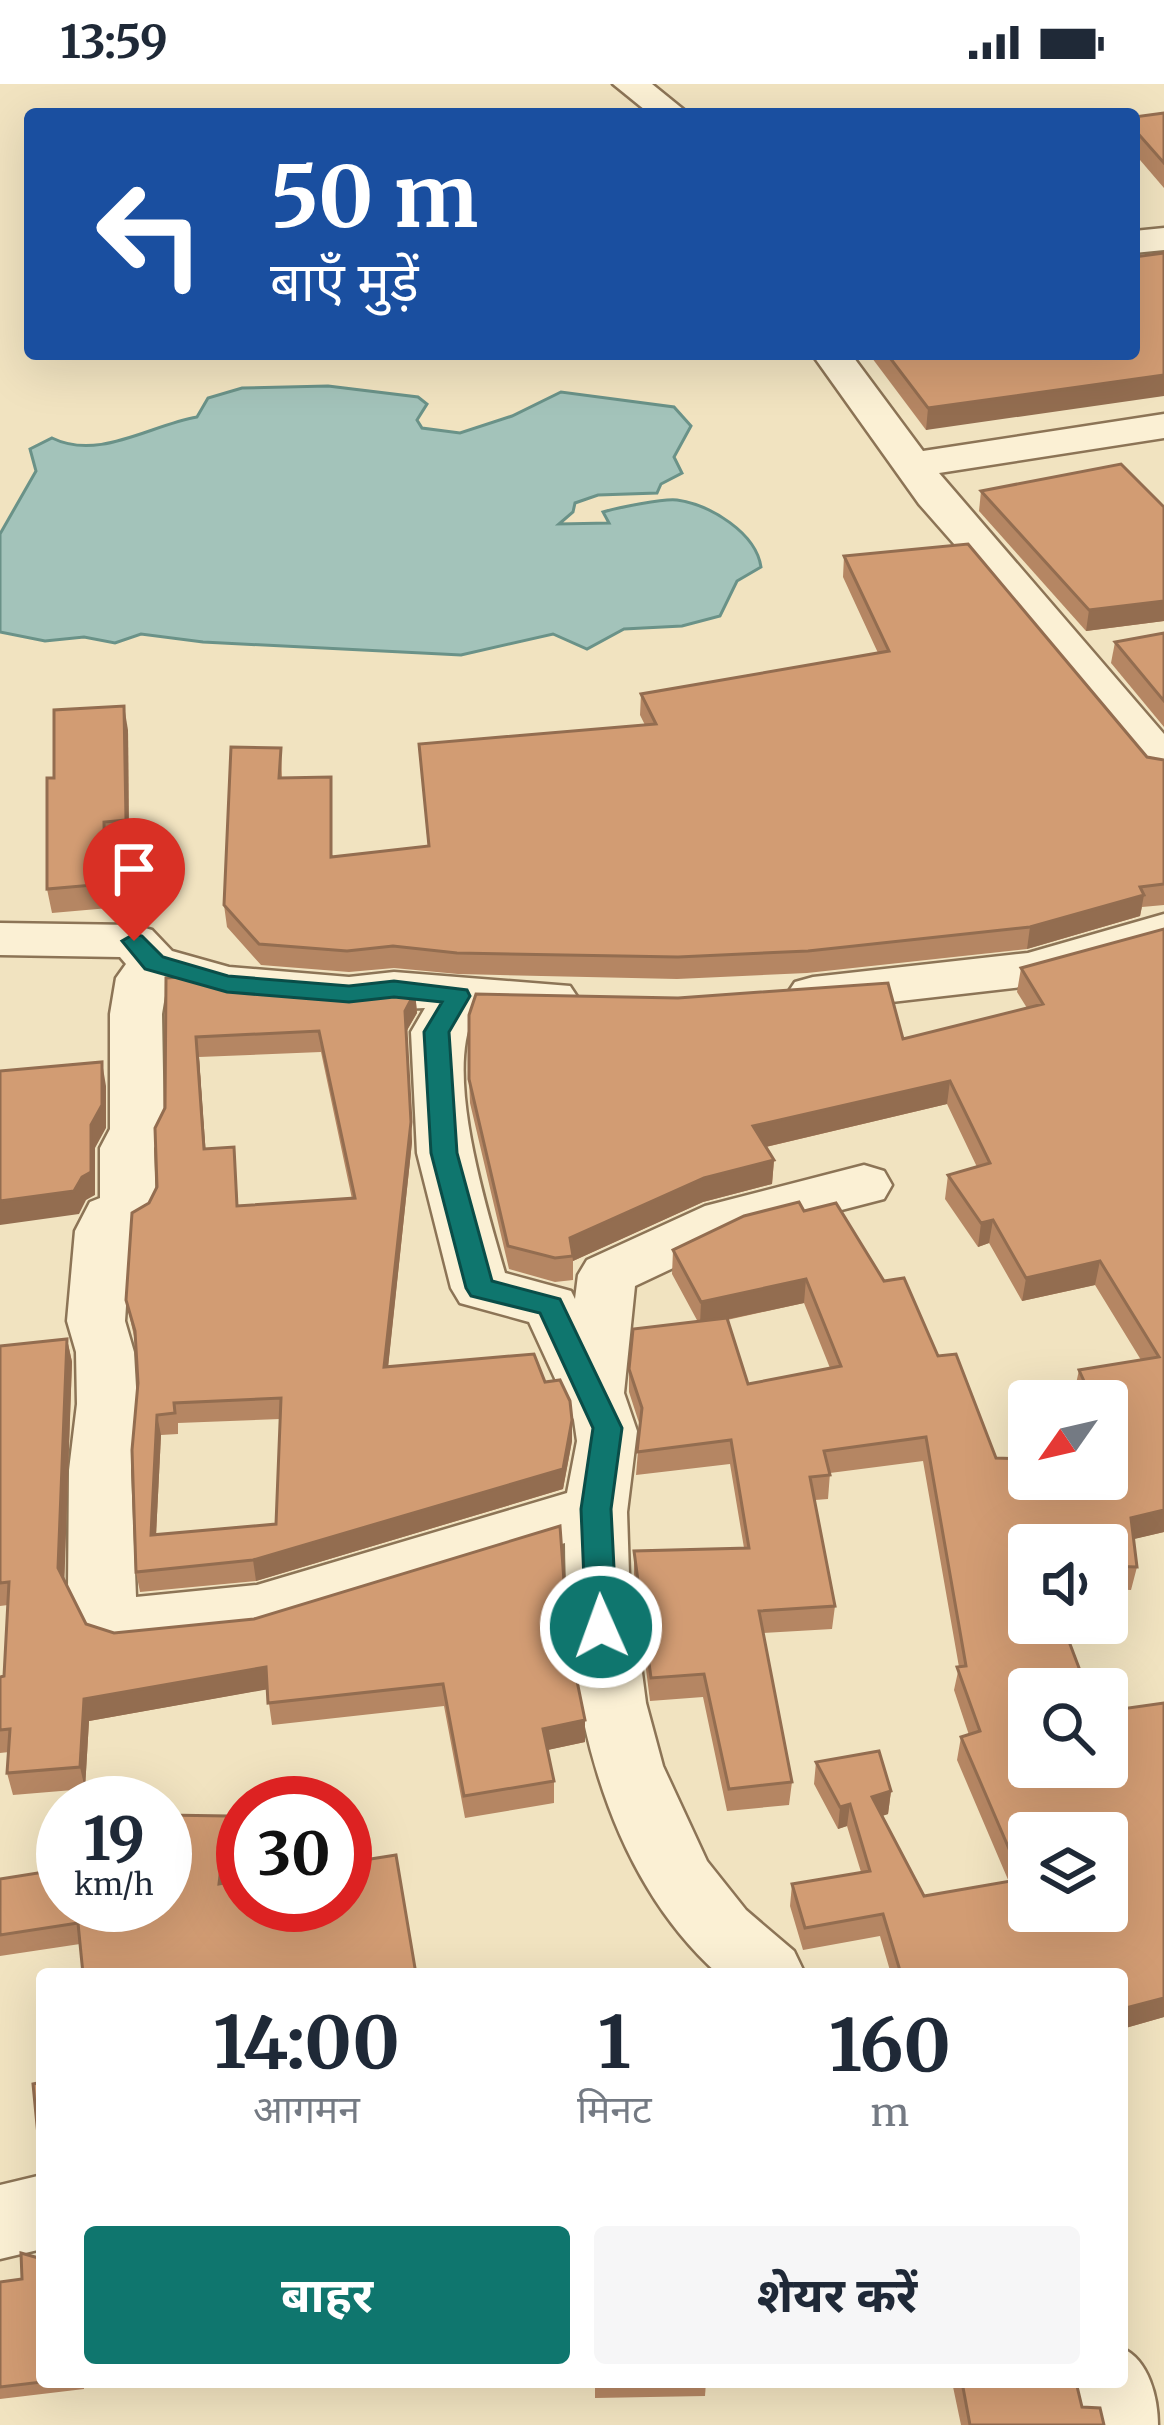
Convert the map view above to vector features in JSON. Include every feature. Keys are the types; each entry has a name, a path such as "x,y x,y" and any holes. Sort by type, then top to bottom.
{"street":[{"path":"630,84 664,108"},
{"path":"836,360 910,465 1073,651 1164,765"},
{"path":"910,465 1164,426"},
{"path":"951,514 951,496 968,475 1042,444"},
{"path":"1073,651 1119,644"},
{"path":"764,996 1030,969 1164,930"},
{"path":"0,939 134,941 154,963 227,984 349,994 394,989 458,996 589,998"},
{"path":"154,963 142,978 136,1014 137,1129 127,1148 128,1208 110,1216 103,1232 96,1321 105,1352 107,1404 100,1469 100,1591 118,1625 257,1611 596,1509"},
{"path":"458,996 436,1032 444,1153 480,1288 550,1306 607,1428 596,1509 603,1666 649,1821 691,1893 763,1968"},
{"path":"593,1399 607,1275 725,1220 864,1185"},
{"path":"0,2222 36,2213"},
{"path":"1110,2388 1118,2402 1118,2425"}],"water":[{"path":"328,386 418,397 427,404 417,420 422,428 460,433 512,416 561,392 674,407 691,426 674,457 682,473 661,484 657,493 598,495 575,503 573,512 559,524 609,523 603,512 677,500 730,523 751,543 761,567 737,581 720,616 682,626 624,629 587,649 553,634 461,655 203,642 141,634 115,643 84,637 45,641 0,632 0,534 36,471 30,449 52,438 88,446 124,439 197,417 208,398 242,388"}],"building":[{"path":"1164,113 1164,163 1140,136 1140,116"},
{"path":"1164,253 1164,375 928,408 892,360 1140,360 1140,256"},
{"path":"1121,464 1164,507 1164,601 1089,610 981,491"},
{"path":"968,544 1147,757 1164,760 1164,884 1140,887 1144,895 1030,927 808,951 678,957 457,953 393,946 347,951 259,944 224,905 231,747 281,748 279,778 331,777 331,857 429,846 419,744 656,724 641,694 889,651 844,556"},
{"path":"1164,633 1164,701 1115,642"},
{"path":"124,706 126,820 104,822 105,884 47,889 47,778 54,778 54,710"},
{"path":"1164,929 1164,1510 1131,1518 1137,1567 1128,1567 1128,1524 1008,1524 1008,1644 1070,1644 1079,1668 1008,1668 1008,1788 1128,1788 1128,1708 1164,1703 1164,1998 1128,2007 1128,1968 899,1968 883,1914 805,1928 792,1884 870,1871 850,1804 840,1807 816,1762 879,1751 891,1791 872,1797 924,1896 1008,1881 1008,1932 1128,1932 1128,1812 1008,1812 1008,1846 961,1737 980,1731 957,1667 966,1666 926,1437 824,1451 830,1475 810,1477 835,1606 759,1611 792,1782 729,1789 704,1674 651,1678 634,1551 749,1548 731,1440 637,1452 642,1408 629,1369 633,1329 727,1318 748,1384 841,1366 806,1279 701,1302 673,1250 744,1216 799,1202 804,1211 836,1203 884,1281 904,1278 938,1356 956,1354 996,1458 1008,1458 1008,1500 1128,1500 1128,1380 1084,1380 1079,1370 1159,1357 1100,1261 1026,1278 993,1220 981,1223 948,1175 990,1163 950,1081 753,1126 774,1160 704,1178 570,1238 573,1256 555,1258 508,1246 469,1079 469,1015 476,994 678,998 888,983 903,1039 1043,1004 1021,968"},
{"path":"194,976 322,994 415,992 405,1011 411,1122 384,1367 534,1354 545,1382 560,1380 570,1401 572,1420 563,1469 253,1560 136,1572 132,1450 138,1383 135,1331 126,1300 132,1213 149,1203 157,1187 155,1128 165,1108 166,978","holes":["319,1031 355,1198 237,1206 234,1147 204,1149 196,1037","281,1398 276,1524 151,1535 157,1415 175,1413 174,1403"]},
{"path":"102,1062 102,1105 91,1125 91,1172 74,1191 0,1201 0,1071"},
{"path":"67,1339 58,1568 86,1624 114,1633 254,1619 560,1526 568,1637 585,1720 543,1729 554,1781 464,1796 443,1684 268,1703 266,1667 84,1699 80,1767 7,1773 10,1729 0,1730 9,1582 0,1583 0,1346"},
{"path":"192,1815 216,1816 216,1932 372,1932 372,1859 396,1855 415,1968 82,1968 79,1932 192,1932"},
{"path":"36,1873 36,1929 0,1935 0,1879"},
{"path":"21,2253 36,2257 36,2383 0,2387 0,2282 22,2279"},
{"path":"963,2388 1077,2388 1082,2407 1100,2408 1104,2425 970,2425"}],"route":[{"path":"134,941 154,963 227,984 349,994 394,989 458,996 436,1032 444,1153 480,1288 550,1306 607,1428 596,1509 601,1627"}]}
